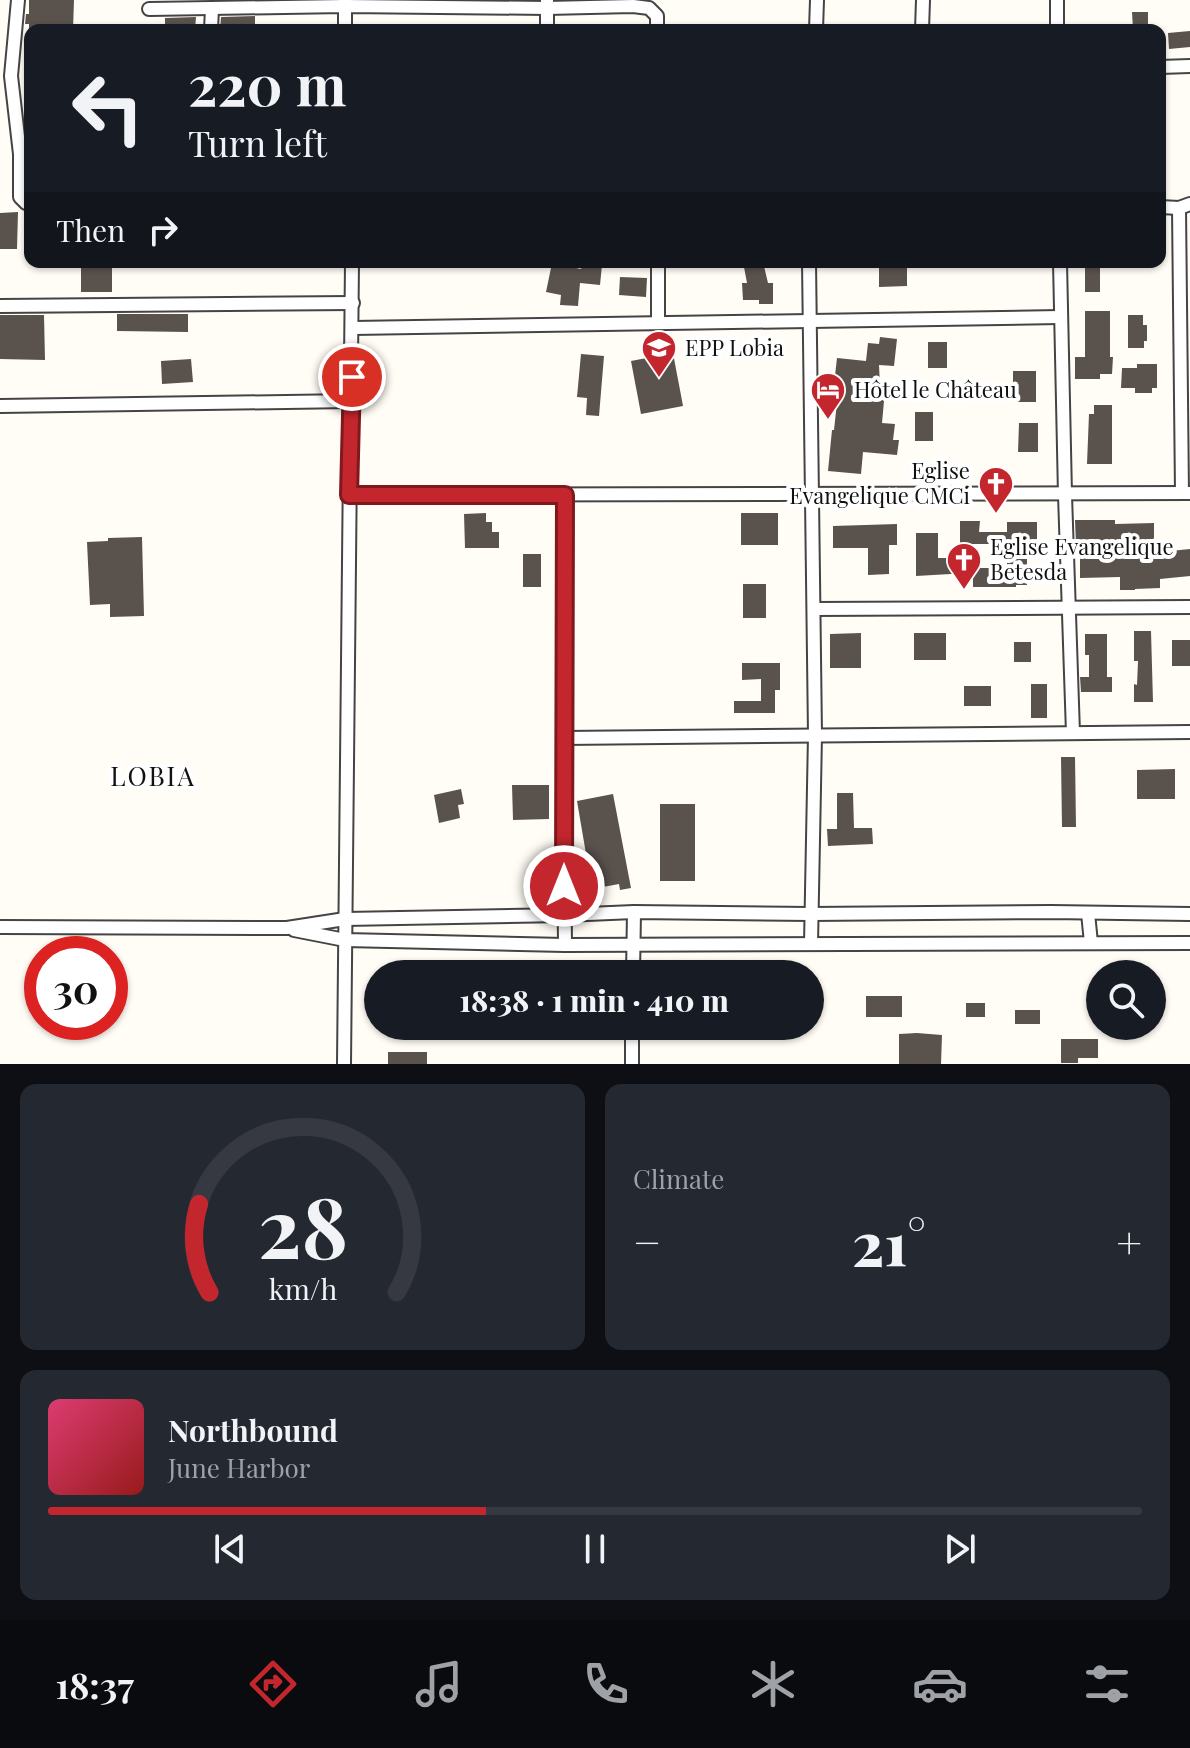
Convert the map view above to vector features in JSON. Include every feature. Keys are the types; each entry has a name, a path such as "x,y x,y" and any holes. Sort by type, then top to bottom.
{"street":[{"path":"18,0 11,76 20,154 20,197 24,201"},
{"path":"816,24 817,0"},
{"path":"922,24 923,0"},
{"path":"1057,0 1057,24"},
{"path":"345,3 345,24"},
{"path":"149,9 345,3 633,6 649,8 657,16 657,24"},
{"path":"211,24 212,8"},
{"path":"1166,67 1190,66"},
{"path":"349,495 1186,493 1184,206"},
{"path":"344,1064 352,268"},
{"path":"658,268 658,323"},
{"path":"809,268 815,735 811,944"},
{"path":"1060,268 1073,733"},
{"path":"0,306 353,303"},
{"path":"353,328 1060,317"},
{"path":"0,406 351,401"},
{"path":"565,495 565,945"},
{"path":"814,609 1190,607"},
{"path":"563,738 1190,732"},
{"path":"633,960 634,912"},
{"path":"0,927 287,928 345,919 634,912 1190,914"},
{"path":"1088,913 1091,943"},
{"path":"287,928 345,940 565,945 1190,943"},
{"path":"632,1040 632,1064"}],"building":[{"path":"29,0 74,0 73,24 25,24 26,14 29,14"},
{"path":"1132,12 1148,12 1148,24 1133,24"},
{"path":"255,16 255,24 220,24 221,17"},
{"path":"196,17 195,24 165,24 165,18"},
{"path":"1190,31 1190,47 1169,49 1168,33"},
{"path":"18,212 17,249 0,249 0,213"},
{"path":"81,268 112,268 112,292 81,292"},
{"path":"551,268 602,268 600,285 580,283 578,306 560,305 561,295 546,292"},
{"path":"744,268 764,268 768,283 773,283 773,304 743,300 742,283 747,283"},
{"path":"879,268 907,268 907,286 879,287"},
{"path":"1085,268 1100,268 1100,292 1085,292"},
{"path":"620,277 647,278 646,297 619,295"},
{"path":"1085,311 1110,311 1112,374 1100,374 1100,379 1075,379 1075,357 1085,357"},
{"path":"117,314 188,314 188,332 117,331"},
{"path":"0,315 44,315 45,360 0,359"},
{"path":"1128,315 1143,315 1143,325 1147,325 1144,348 1128,348"},
{"path":"880,337 897,339 894,366 879,365 880,386 906,386 906,401 884,401 882,423 895,424 893,440 899,440 897,455 863,452 861,474 828,471 838,393 833,393 837,358 866,361 868,343 879,344"},
{"path":"928,342 947,342 947,368 928,368"},
{"path":"673,353 683,406 641,414 631,361"},
{"path":"581,354 604,356 599,416 586,415 587,398 577,397"},
{"path":"191,359 193,382 162,384 161,361"},
{"path":"1137,364 1157,364 1157,388 1152,388 1152,393 1135,393 1135,388 1121,388 1122,368 1137,368"},
{"path":"1013,371 1036,371 1036,402 1013,402"},
{"path":"1094,405 1112,405 1112,464 1087,464 1089,414 1094,414"},
{"path":"915,412 933,412 933,441 915,441"},
{"path":"1019,423 1038,423 1038,452 1018,452"},
{"path":"486,513 486,522 492,522 492,532 499,532 499,548 465,548 464,514"},
{"path":"741,513 778,513 778,545 741,545"},
{"path":"1075,520 1115,520 1115,524 1154,523 1154,550 1190,549 1190,576 1160,579 1160,588 1135,590 1120,590 1120,577 1080,578 1080,545 1076,545"},
{"path":"960,521 980,521 979,532 1007,532 1007,522 1037,522 1037,545 1027,545 1027,585 973,587 973,568 1007,568 1007,544 960,544"},
{"path":"897,524 897,545 889,545 889,574 868,575 868,548 833,548 833,526"},
{"path":"916,533 938,533 938,558 957,558 957,550 968,550 968,573 916,576"},
{"path":"142,537 144,616 110,617 110,604 90,605 87,542"},
{"path":"523,554 541,554 541,587 523,587"},
{"path":"743,584 766,584 766,618 743,618"},
{"path":"1134,631 1151,631 1153,702 1134,702 1138,661 1134,661"},
{"path":"861,633 861,668 830,668 830,634"},
{"path":"914,633 946,633 946,660 914,660"},
{"path":"1085,634 1107,634 1107,677 1112,677 1112,692 1081,692 1080,677 1089,677"},
{"path":"1172,640 1190,640 1190,666 1172,666"},
{"path":"1014,642 1031,642 1031,662 1014,662"},
{"path":"742,663 780,663 780,690 775,690 775,713 734,713 734,701 761,701 761,679 742,680"},
{"path":"1031,684 1047,684 1047,718 1031,718"},
{"path":"964,686 991,686 991,706 964,706"},
{"path":"1061,757 1075,757 1076,827 1062,827"},
{"path":"1175,769 1175,799 1137,799 1137,770"},
{"path":"512,785 549,785 549,819 513,820"},
{"path":"461,789 464,804 458,805 460,818 439,823 434,795"},
{"path":"837,793 853,793 854,828 872,828 873,844 828,846 827,829 837,829"},
{"path":"613,794 631,888 620,890 619,884 592,889 577,801"},
{"path":"660,804 695,804 695,881 660,881"},
{"path":"866,996 902,996 902,1017 866,1017"},
{"path":"966,1003 985,1003 985,1017 966,1017"},
{"path":"1015,1010 1040,1010 1040,1024 1015,1024"},
{"path":"899,1034 942,1035 941,1064 899,1064"},
{"path":"1061,1039 1098,1040 1098,1058 1078,1058 1078,1063 1061,1063"},
{"path":"388,1052 427,1052 427,1064 388,1064"}],"place":[{"name":"EPP Lobia","path":"659,379"},
{"name":"Hôtel le Château","path":"828,421"},
{"name":"Eglise Evangelique CMCi","path":"996,515"},
{"name":"Eglise Evangelique Betesda","path":"964,591"}],"district":[{"name":"LOBIA","path":"153,777"}],"route":[{"path":"352,377 349,495 565,495 564,886"}]}
